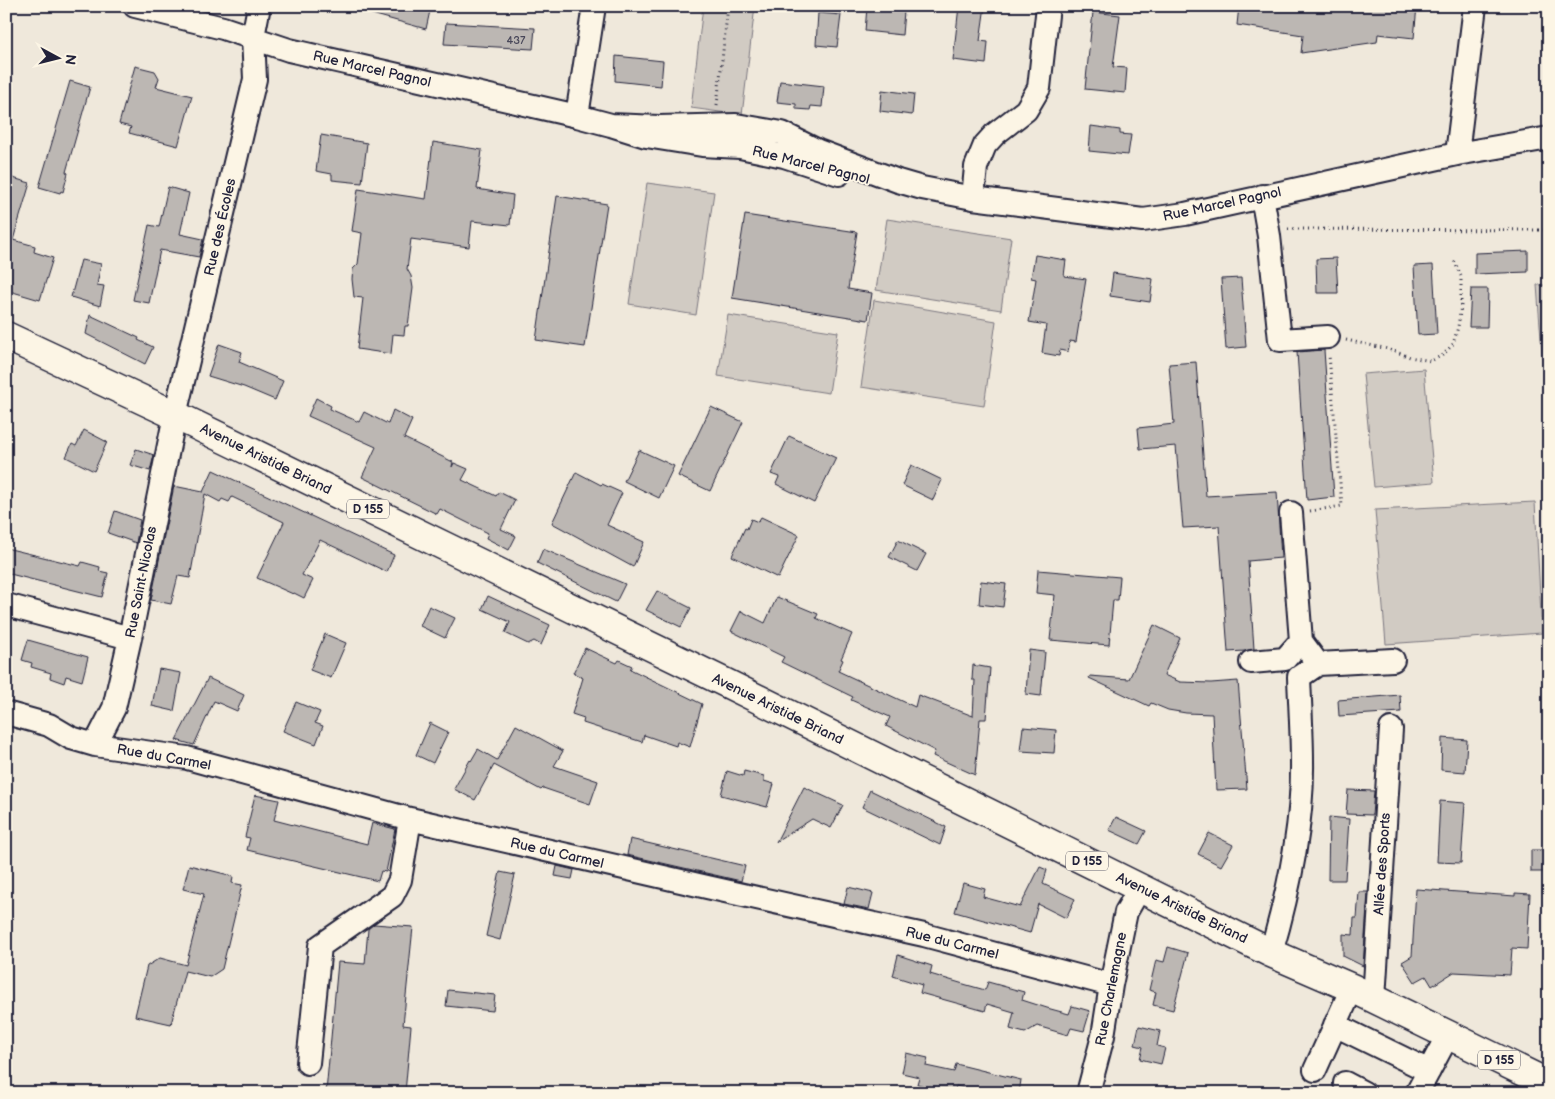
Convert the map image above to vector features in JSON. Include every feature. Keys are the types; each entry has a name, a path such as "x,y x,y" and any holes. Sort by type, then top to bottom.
{"main road":[{"name":"Avenue Aristide Briand","path":"6,336 175,415 923,779 1272,953 1363,993 1548,1082"}],"street":[{"name":"Rue Marcel Pagnol","path":"135,6 253,37 289,50 577,116 646,136 702,145 740,147 784,156 868,183 893,180"},
{"name":"Rue des Écoles","path":"175,415 255,78 253,37 259,6"},
{"path":"577,116 582,94 594,6"},
{"path":"973,198 976,167 985,145 995,134 1026,110 1039,88 1048,6"},
{"path":"1457,154 1474,6"},
{"name":"Rue Marcel Pagnol","path":"611,125 658,127 736,125 782,133 818,151 893,180 922,188 973,198 1143,220 1185,214 1457,154 1549,138"},
{"path":"1262,196 1268,229 1280,340 1328,337"},
{"name":"Rue Saint-Nicolas","path":"95,745 114,708 175,415"},
{"path":"1291,513 1300,641 1318,664"},
{"path":"6,605 130,638"},
{"path":"1251,662 1285,658 1300,641"},
{"path":"1272,953 1285,904 1298,826 1302,762 1299,677 1285,658"},
{"path":"1299,677 1318,664 1393,660"},
{"name":"Rue du Carmel","path":"6,713 49,725 71,738 95,745 187,758 410,820 924,935 1111,985"},
{"name":"Allée des Sports","path":"1363,993 1391,729"},
{"path":"308,1063 320,946 392,896 400,880 410,820"},
{"name":"Rue Charlemagne","path":"1088,1093 1103,1036 1126,912 1140,888"},
{"path":"1315,1070 1335,1025 1363,993"},
{"path":"1335,1025 1429,1071"},
{"path":"1417,1093 1448,1035"}],"path":[{"path":"715,125 728,6"},
{"path":"1268,229 1549,230"},
{"path":"1291,513 1342,506 1328,337 1361,342 1410,357 1431,360 1443,355 1453,344 1461,305 1461,276 1453,258"}],"shaded area":[{"path":"703,6 755,6 742,115 691,108"},
{"path":"647,183 714,192 696,315 629,304"},
{"path":"887,219 1011,238 1001,310 876,290"},
{"path":"1537,285 1549,285 1549,448"},
{"path":"874,300 996,321 984,406 861,387"},
{"path":"728,315 838,332 829,393 718,376"},
{"path":"1424,369 1434,482 1374,487 1363,374"},
{"path":"1535,502 1542,633 1386,644 1375,510"}],"building":[{"path":"361,6 431,6 426,29 361,11"},
{"path":"959,6 985,6 980,41 988,42 986,64 953,60"},
{"path":"1239,6 1417,6 1414,38 1378,34 1377,42 1301,53 1303,35 1237,25"},
{"path":"867,7 904,11 902,35 865,31"},
{"path":"1093,12 1120,15 1113,67 1127,68 1125,93 1085,89"},
{"path":"818,13 841,15 837,47 816,45"},
{"path":"446,23 535,28 533,49 444,44"},
{"path":"616,56 663,61 661,86 615,81"},
{"path":"135,66 155,71 159,78 156,87 192,96 178,146 129,133 131,127 119,124"},
{"path":"70,81 90,87 66,172 68,173 63,192 61,191 60,193 39,187"},
{"path":"780,81 824,86 822,107 811,106 810,110 796,109 796,104 777,102"},
{"path":"882,90 914,94 912,115 880,111"},
{"path":"1091,126 1120,130 1120,134 1131,135 1128,155 1089,151"},
{"path":"321,135 367,143 362,183 332,180 332,174 316,171"},
{"path":"433,142 482,150 477,189 513,195 510,225 472,221 469,247 411,239 407,269 411,276 413,288 408,326 405,326 404,335 393,334 391,354 357,349 363,298 354,297 352,279 353,269 358,264 362,233 352,231 358,189 426,199"},
{"path":"6,176 30,183 13,240 35,246 34,252 53,258 40,300 6,290"},
{"path":"168,187 189,193 180,234 203,239 199,257 160,250 149,303 133,300 149,225 159,227"},
{"path":"557,196 607,204 585,347 536,340"},
{"path":"745,215 857,232 848,289 872,293 868,320 732,298"},
{"path":"1528,251 1528,272 1475,274 1475,253"},
{"path":"1035,255 1066,260 1064,276 1086,279 1076,342 1070,341 1068,352 1060,350 1059,356 1042,353 1046,325 1029,322 1036,279 1031,278"},
{"path":"1336,258 1338,293 1317,293 1316,259"},
{"path":"81,260 101,264 97,285 104,286 100,306 71,297"},
{"path":"1433,265 1437,334 1418,335 1414,266"},
{"path":"1113,273 1153,279 1150,302 1110,296"},
{"path":"1241,278 1246,347 1226,349 1221,279"},
{"path":"1471,289 1488,289 1487,327 1469,327"},
{"path":"90,315 139,338 138,340 153,347 145,364 86,334"},
{"path":"219,344 242,352 239,362 283,381 275,400 244,387 208,376"},
{"path":"1324,350 1334,497 1307,500 1297,352"},
{"path":"1196,362 1206,496 1277,492 1281,558 1248,561 1254,649 1245,651 1228,652 1219,526 1183,528 1176,446 1140,449 1138,428 1174,424 1169,364"},
{"path":"316,398 331,406 330,409 359,422 364,412 388,424 393,410 412,420 404,438 453,462 452,467 454,463 468,469 462,480 496,496 499,492 515,500 501,529 516,536 509,550 486,538 488,533 440,509 437,514 362,477 376,447 308,416"},
{"path":"711,407 743,422 710,491 678,476"},
{"path":"84,430 107,442 94,471 66,457 72,444 76,446"},
{"path":"789,436 836,458 814,503 776,484 779,477 771,474"},
{"path":"136,449 154,455 150,471 130,465"},
{"path":"639,450 674,466 659,498 624,481"},
{"path":"911,465 942,480 933,500 902,485"},
{"path":"213,470 394,555 387,572 320,540 302,575 313,580 304,598 293,594 257,578 284,522 232,497 229,502 222,499 220,502 205,494 190,578 178,576 171,604 151,600 174,486 203,492"},
{"path":"576,472 622,493 607,525 644,542 633,567 552,523"},
{"path":"115,511 140,520 136,543 108,533"},
{"path":"761,517 799,535 778,578 732,556 751,519 758,522"},
{"path":"898,540 926,554 917,571 889,557"},
{"path":"6,548 80,566 82,562 100,567 99,571 108,573 102,597 6,573"},
{"path":"543,549 625,584 616,602 537,563"},
{"path":"1038,570 1120,577 1118,600 1113,600 1109,645 1050,640 1055,595 1036,593"},
{"path":"981,581 1006,584 1003,607 979,604"},
{"path":"657,591 691,608 681,627 646,610"},
{"path":"488,596 550,625 541,645 534,641 528,644 505,633 510,622 482,609"},
{"path":"777,597 818,614 816,618 852,634 838,671 915,707 918,695 973,716 975,680 972,680 973,665 990,668 986,719 980,719 975,775 933,756 935,751 886,726 890,717 851,700 853,697 781,662 784,657 731,631 741,611 765,623"},
{"path":"429,606 455,618 445,638 420,626"},
{"path":"1154,625 1180,638 1164,675 1180,682 1211,683 1238,681 1247,789 1216,790 1212,714 1168,710 1151,703 1149,706 1089,678 1090,676 1129,679"},
{"path":"325,634 346,643 331,678 310,670"},
{"path":"28,640 88,657 82,681 66,676 64,683 50,678 51,673 31,667 32,663 22,660"},
{"path":"585,648 617,663 619,660 632,666 630,669 702,704 690,747 677,742 676,746 644,735 642,742 583,723 584,718 572,714 583,678 573,673"},
{"path":"1029,650 1045,652 1041,696 1026,694"},
{"path":"159,669 181,673 174,711 152,706"},
{"path":"208,678 244,695 237,711 214,701 194,745 176,740"},
{"path":"1400,695 1401,712 1339,716 1338,700"},
{"path":"296,702 320,712 315,723 323,726 316,744 283,731"},
{"path":"430,723 448,732 433,763 416,755"},
{"path":"516,725 563,751 554,766 598,781 590,804 543,788 541,790 494,765 475,800 454,789 478,749 497,760"},
{"path":"1023,727 1056,730 1054,753 1020,751"},
{"path":"1442,738 1467,740 1465,772 1441,770"},
{"path":"727,771 743,776 744,771 764,776 764,781 774,784 767,807 721,795"},
{"path":"804,787 843,805 831,828 812,819 776,842"},
{"path":"870,790 946,827 940,845 862,807"},
{"path":"1348,790 1374,791 1372,815 1346,814"},
{"path":"255,795 279,800 274,820 367,844 372,823 395,829 386,872 381,871 378,881 247,850 250,838 245,837"},
{"path":"1440,801 1465,803 1461,863 1437,862"},
{"path":"1116,817 1146,831 1139,844 1109,830"},
{"path":"1329,817 1349,819 1345,880 1328,880"},
{"path":"1209,833 1233,845 1221,866 1198,854"},
{"path":"630,839 745,866 741,881 627,855"},
{"path":"1531,850 1549,850 1549,872 1531,872"},
{"path":"189,865 233,876 232,883 242,885 222,969 210,977 185,971 171,1024 135,1016 147,966 160,958 186,965 204,894 183,889"},
{"path":"557,866 574,870 572,879 555,876"},
{"path":"1040,867 1047,870 1043,884 1075,899 1066,918 1038,904 1030,933 955,912 963,883 985,889 983,897 1020,907"},
{"path":"500,872 515,875 500,940 486,936"},
{"path":"848,887 873,893 869,909 844,904"},
{"path":"1416,889 1515,896 1515,893 1530,894 1527,949 1512,948 1510,975 1454,972 1432,986 1426,976 1415,982 1402,962 1412,956"},
{"path":"1359,892 1368,892 1363,966 1343,956 1343,934 1353,935 1354,918 1357,918"},
{"path":"374,924 413,927 403,1025 411,1026 405,1093 326,1092 338,962 365,964 368,929"},
{"path":"1168,947 1188,953 1173,1010 1153,1005 1156,992 1149,990 1156,960 1164,962"},
{"path":"898,955 932,966 930,974 967,985 985,990 988,982 1024,992 1022,1000 1069,1014 1072,1006 1090,1011 1084,1031 1071,1028 1068,1035 1037,1026 1025,1033 1010,1029 1014,1012 987,1004 985,1011 920,993 922,985 893,976"},
{"path":"448,990 495,995 493,1011 446,1006"},
{"path":"1139,1026 1160,1031 1157,1046 1165,1048 1161,1064 1140,1059 1143,1047 1135,1045"},
{"path":"906,1053 928,1058 926,1066 954,1072 956,1064 1021,1080 1019,1093 985,1093 956,1086 954,1093 952,1093 917,1084 919,1077 902,1073"}]}
